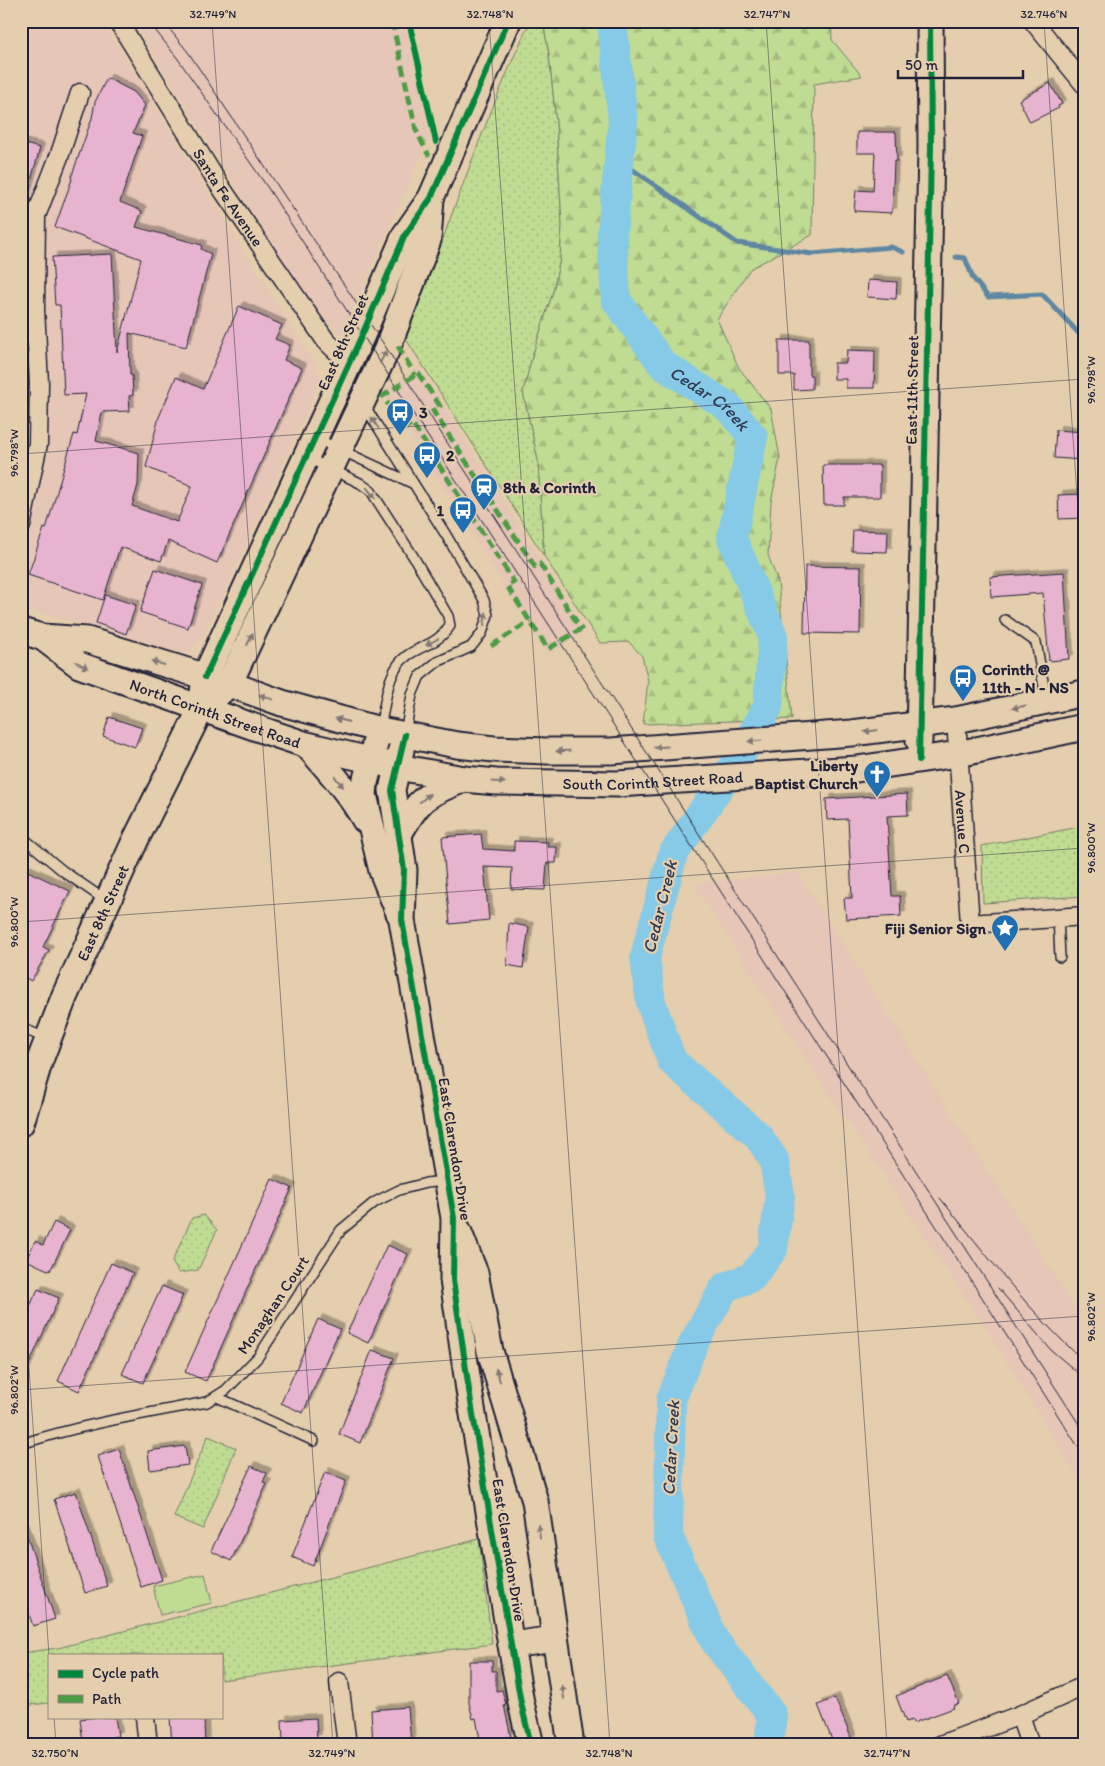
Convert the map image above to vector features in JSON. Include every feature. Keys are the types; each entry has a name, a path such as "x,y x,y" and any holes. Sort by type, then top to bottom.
{"street":[{"name":"Santa Fe Avenue","path":"118,21 223,191 326,341 349,363"},
{"name":"East 8th Street","path":"21,1123 48,1039 65,995 135,842 201,709 205,677 349,363 405,235 430,198 508,21"},
{"name":"East 11th Street","path":"919,760 931,148 930,21"},
{"path":"1034,21 1084,84"},
{"path":"21,526 38,444 39,383 29,339 35,309 36,216 60,154 80,93"},
{"name":"East 8th Street","path":"201,709 229,684 387,349 428,240 430,198"},
{"name":"North Corinth Street Road","path":"32,634 87,640 229,684 282,703 405,736"},
{"name":"North Corinth Street Road","path":"32,634 79,665 307,745 398,767"},
{"name":"South Corinth Street Road","path":"405,736 457,745 547,752 611,751 800,738 919,725 956,720 1084,693"},
{"name":"Avenue C","path":"956,720 970,924 1058,917"},
{"name":"South Corinth Street Road","path":"398,767 464,779 496,782 617,784 782,775 857,769 958,754 1084,727"},
{"name":"East Clarendon Drive","path":"380,730 365,784 364,795 382,871 402,920 448,1181 454,1218 453,1280 511,1645 521,1703 531,1745"},
{"name":"East Clarendon Drive","path":"402,920 404,870 392,790 405,736"},
{"path":"307,745 338,780 357,806 374,837"},
{"path":"399,834 420,801 434,791 464,779"},
{"path":"1058,917 1084,916"},
{"name":"East Clarendon Drive","path":"454,1218 475,1273 490,1351 535,1501 571,1745"},
{"path":"511,1645 555,1640"},
{"path":"340,1682 347,1745"},
{"path":"940,1745 1020,1715 1084,1686"},
{"path":"1020,1715 1030,1745"},
{"path":"145,1718 148,1745"}],"lane":[{"path":"362,401 446,535 484,600 488,615 482,633 471,647 437,662 420,676 412,695 405,736"},
{"path":"310,448 334,459 414,484"},
{"path":"310,448 334,459 371,491 413,556 448,616 450,626 442,637 407,656 392,674 380,730"},
{"path":"1005,620 1036,642 1047,701"},
{"path":"21,836 63,871 107,902"},
{"path":"1058,917 1060,957"},
{"path":"21,1028 48,1039"},
{"name":"Monaghan Court","path":"21,1444 49,1435 122,1418 207,1402 217,1397 258,1357 341,1230 375,1202 399,1190 426,1183 448,1181"},
{"path":"217,1397 314,1441"}],"path":[{"path":"484,489 493,483"},
{"path":"451,510 463,503"}],"shaded area":[{"path":"21,21 100,21 106,28 322,377 225,591 199,642 186,655 21,607"},
{"path":"133,21 404,21 430,135 341,335 330,326 270,242"},
{"name":"8th & Corinth","path":"419,368 586,631 548,654 383,392"},
{"path":"797,872 1084,1322 1084,1487 987,1330 798,1047 694,884"}],"green space":[{"path":"530,21 543,21 549,54 556,122 562,225 560,259 553,292 523,392 538,460 544,556 406,339 480,139"},
{"path":"543,21 831,21 832,40 862,76 814,84 812,235 750,269 717,319 739,368 771,409 780,458 771,502 768,555 778,582 792,719 643,724 648,681 642,656 629,642 600,643 544,556 538,460 523,392 553,292 560,259 562,225 556,122 549,54"},
{"path":"1084,826 1084,896 983,903 982,846"},
{"path":"204,1215 217,1230 198,1270 179,1273 172,1262 192,1218"},
{"path":"208,1436 236,1448 203,1529 174,1517"},
{"path":"479,1539 492,1644 222,1680 222,1654 48,1654 48,1703 21,1706 21,1653 58,1648"},
{"path":"205,1574 212,1603 160,1615 153,1586"}],"building":[{"path":"107,78 134,92 145,105 133,133 142,136 120,202 142,211 136,227 202,245 201,249 211,254 186,347 129,333 130,375 132,375 133,395 129,396 130,411 102,412 96,441 139,453 138,485 132,506 177,522 192,486 146,467 159,417 176,377 203,389 239,306 282,325 275,339 290,345 284,360 302,368 217,563 168,541 161,561 120,547 103,600 28,575 44,528 46,529 74,434 77,435 86,394 64,395 60,305 55,305 52,257 112,254 117,352 141,259 55,227 92,118 95,102"},
{"path":"1050,83 1062,104 1058,106 1059,108 1030,122 1019,100"},
{"path":"857,132 896,132 897,161 894,161 892,213 854,211 856,190 873,191 875,153 857,153"},
{"path":"21,143 40,148 25,201 21,201"},
{"path":"868,280 897,282 896,299 867,297"},
{"path":"779,340 809,340 809,375 812,375 812,389 794,390 794,375 779,375"},
{"path":"847,350 875,351 874,388 846,388 846,379 834,379 834,363 846,363"},
{"path":"1056,430 1084,432 1083,460 1054,458"},
{"path":"823,465 880,465 880,497 844,497 844,505 824,505"},
{"path":"1084,494 1084,518 1059,519 1058,495"},
{"path":"853,530 888,531 887,552 852,551"},
{"path":"805,566 861,567 860,634 804,633"},
{"path":"155,569 202,585 188,628 140,612"},
{"path":"1064,572 1069,659 1049,661 1043,593 991,597 990,577"},
{"path":"105,595 136,605 126,634 96,623"},
{"path":"109,717 142,728 135,747 103,736"},
{"path":"907,794 908,815 887,816 892,896 900,896 901,916 846,919 844,898 852,898 848,819 827,820 826,799"},
{"path":"481,834 483,849 514,851 514,841 548,842 547,847 557,847 556,863 547,863 545,890 511,889 512,868 484,867 489,920 450,924 442,837"},
{"path":"21,868 70,891 43,947 49,950 31,981 21,975"},
{"path":"509,923 529,927 523,968 507,965"},
{"path":"272,1179 292,1188 206,1381 185,1372"},
{"path":"54,1222 70,1230 50,1271 26,1260 35,1241 43,1245"},
{"path":"387,1245 408,1254 368,1343 347,1333"},
{"path":"111,1263 133,1273 79,1391 58,1381"},
{"path":"162,1286 183,1295 143,1383 122,1374"},
{"path":"38,1289 59,1298 21,1382 21,1325"},
{"path":"318,1319 340,1329 303,1413 281,1403"},
{"path":"372,1350 394,1358 360,1443 339,1434"},
{"path":"185,1446 188,1465 150,1470 148,1451"},
{"path":"119,1449 162,1580 141,1587 98,1456"},
{"path":"251,1466 267,1473 263,1482 267,1484 231,1561 211,1551"},
{"path":"325,1472 346,1481 313,1566 292,1557"},
{"path":"76,1492 107,1586 85,1593 54,1499"},
{"path":"24,1527 55,1619 33,1626 21,1591 21,1528"},
{"path":"469,1661 492,1661 492,1671 496,1671 496,1691 502,1690 506,1705 504,1705 511,1737 506,1737 507,1741 481,1745 476,1718 473,1719 469,1703"},
{"path":"947,1676 959,1703 953,1706 954,1708 913,1723 912,1720 906,1722 896,1696"},
{"path":"835,1698 852,1740 840,1745 834,1745 818,1705"},
{"path":"408,1707 411,1745 373,1745 371,1710"},
{"path":"115,1718 118,1736 83,1742 80,1719"},
{"path":"170,1718 198,1718 199,1720 204,1720 205,1745 172,1745"},
{"path":"316,1718 317,1739 283,1741 282,1720"}],"waterway":[{"name":"Cedar Creek","path":"612,21 623,121 612,234 616,300 663,365 727,406 753,437 732,538 773,636 768,707 736,763 673,854 645,957 651,1003 672,1061 758,1136 774,1160 780,1196 773,1249 752,1277 725,1287 694,1342 671,1400 668,1536 714,1640 772,1715 769,1745"},
{"path":"619,160 737,243 812,254 891,247 903,252"},
{"path":"956,257 965,258 973,278 988,297 1042,294 1084,339"}],"tram line":[{"path":"148,21 178,59 268,188 1084,1456"},
{"path":"163,21 188,52 387,349 1084,1432"},
{"path":"940,1198 1027,1303 1064,1343 1084,1361"},
{"path":"998,1288 1051,1350 1084,1378"}],"marked path":[{"path":"392,21 416,130 429,156"},
{"path":"398,346 415,375"},
{"path":"418,373 440,406 433,411 535,567 540,564 581,629 548,649 507,586 514,582 412,423 404,429 383,396 418,373"},
{"path":"491,646 530,621"}],"cycle path":[{"path":"409,21 436,142"},
{"path":"205,677 362,335 405,235 431,198 508,21"},
{"path":"919,760 931,148 930,21"},
{"path":"405,735 392,790 404,870 402,920 454,1218 453,1280 469,1390 521,1703 531,1745"}],"place":[{"name":"3","path":"400,436"},
{"name":"2","path":"427,479"},
{"name":"8th & Corinth","path":"484,511"},
{"name":"1","path":"463,534"},
{"name":"Corinth @ 11th - N - NS","path":"963,702"},
{"name":"Liberty Baptist Church","path":"877,798"},
{"name":"Fiji Senior Sign","path":"1005,952"}]}
